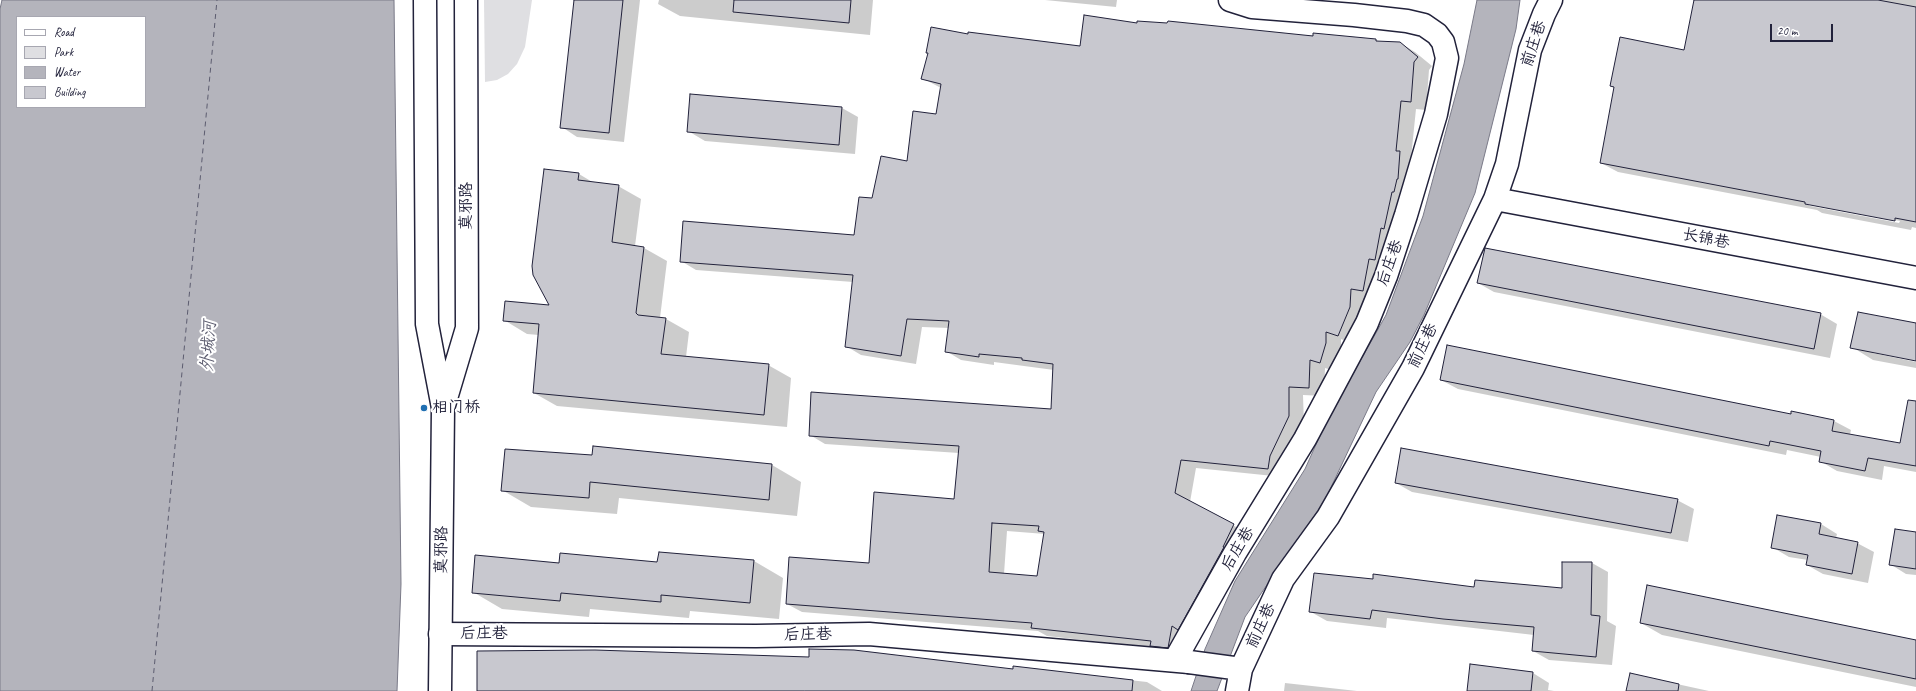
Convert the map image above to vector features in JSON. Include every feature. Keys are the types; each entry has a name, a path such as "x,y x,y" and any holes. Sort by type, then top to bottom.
{"street":[{"name":"莫邪路","path":"425,0 426,324 443,408 440,691"},
{"name":"莫邪路","path":"443,408 467,328 466,0"},
{"name":"后庄巷","path":"1182,661 1235,553 1305,439 1366,323 1386,276 1406,215 1436,114 1447,58 1443,42 1437,34 1424,25 1407,21 1354,15 1252,7 1230,0"},
{"name":"前庄巷","path":"1237,691 1241,668 1283,579 1328,517 1413,368 1495,199 1507,164 1530,50 1551,0"},
{"name":"长锦巷","path":"1495,199 1916,278"},
{"name":"后庄巷","path":"440,634 756,636 869,634 1182,661 1241,668"}],"green space":[{"path":"484,0 532,0 525,47 517,64 508,74 497,80 485,82"}],"water":[{"name":"外城河","path":"2,0 394,0 401,584 397,691 0,691 0,9"},
{"path":"1477,0 1520,0 1516,29 1475,193 1424,315 1410,342 1376,392 1325,500 1245,617 1217,691 1191,691 1205,649 1235,581 1305,469 1327,420 1386,315 1423,216 1464,64"}],"building":[{"path":"574,0 623,0 609,133 560,128"},
{"path":"734,0 851,0 849,23 733,12"},
{"path":"1694,0 1878,0 1916,7 1916,222 1895,218 1895,221 1805,204 1805,202 1600,163 1614,87 1610,86 1620,37 1684,50"},
{"path":"1084,15 1137,23 1137,21 1167,23 1168,21 1313,36 1313,33 1376,39 1376,41 1400,42 1418,57 1414,62 1411,102 1401,101 1396,151 1400,151 1398,179 1394,192 1392,192 1384,229 1381,228 1375,260 1369,259 1363,291 1351,289 1350,307 1338,336 1326,332 1326,343 1320,363 1310,360 1309,388 1289,387 1289,416 1270,456 1268,469 1181,460 1175,493 1234,524 1224,547 1178,630 1172,626 1168,648 1150,646 1151,641 1031,628 1032,623 786,604 789,557 869,563 874,492 954,499 959,446 809,436 811,392 1051,409 1053,364 1022,360 1022,358 979,354 979,357 945,352 949,321 907,319 901,356 845,347 853,275 680,262 683,221 854,235 859,197 872,198 881,156 907,161 913,111 936,114 941,84 921,79 928,53 926,53 931,27 968,34 968,32 1080,46","holes":["992,523 1039,526 1038,531 1044,532 1037,576 989,572"]},
{"path":"690,94 842,107 839,145 687,132"},
{"path":"544,169 579,173 578,180 619,185 612,242 644,247 636,313 638,315 666,318 661,354 769,364 764,415 533,393 539,324 503,321 505,301 549,305 533,275 532,266"},
{"path":"1485,248 1821,313 1814,349 1477,283"},
{"path":"1858,312 1916,323 1916,361 1850,348"},
{"path":"1447,345 1791,414 1791,411 1834,420 1832,431 1900,443 1908,400 1916,401 1916,466 1868,458 1865,471 1819,462 1821,451 1770,441 1769,446 1440,380"},
{"path":"593,446 772,464 769,500 590,482 589,498 501,491 505,449 592,455"},
{"path":"1401,448 1678,499 1671,533 1395,483"},
{"path":"1777,515 1821,523 1819,534 1858,542 1852,574 1806,565 1808,555 1771,548"},
{"path":"1895,529 1916,532 1916,569 1889,565"},
{"path":"659,552 754,560 750,603 661,595 661,602 561,593 560,601 472,593 475,555 559,563 560,553 657,562"},
{"path":"1562,562 1592,562 1591,615 1600,616 1596,657 1532,651 1534,627 1443,619 1372,610 1370,619 1309,612 1314,573 1373,579 1373,574 1474,587 1475,580 1562,588"},
{"path":"1647,585 1916,640 1916,679 1640,623"},
{"path":"809,649 854,650 1013,669 1013,666 1133,680 1132,691 477,691 477,651 595,650 809,657"},
{"path":"1470,664 1533,672 1531,691 1467,691"},
{"path":"1630,673 1679,684 1678,691 1626,691"}],"ferry route":[{"path":"152,691 217,0"}],"place":[{"name":"相门桥","path":"424,408"}]}
